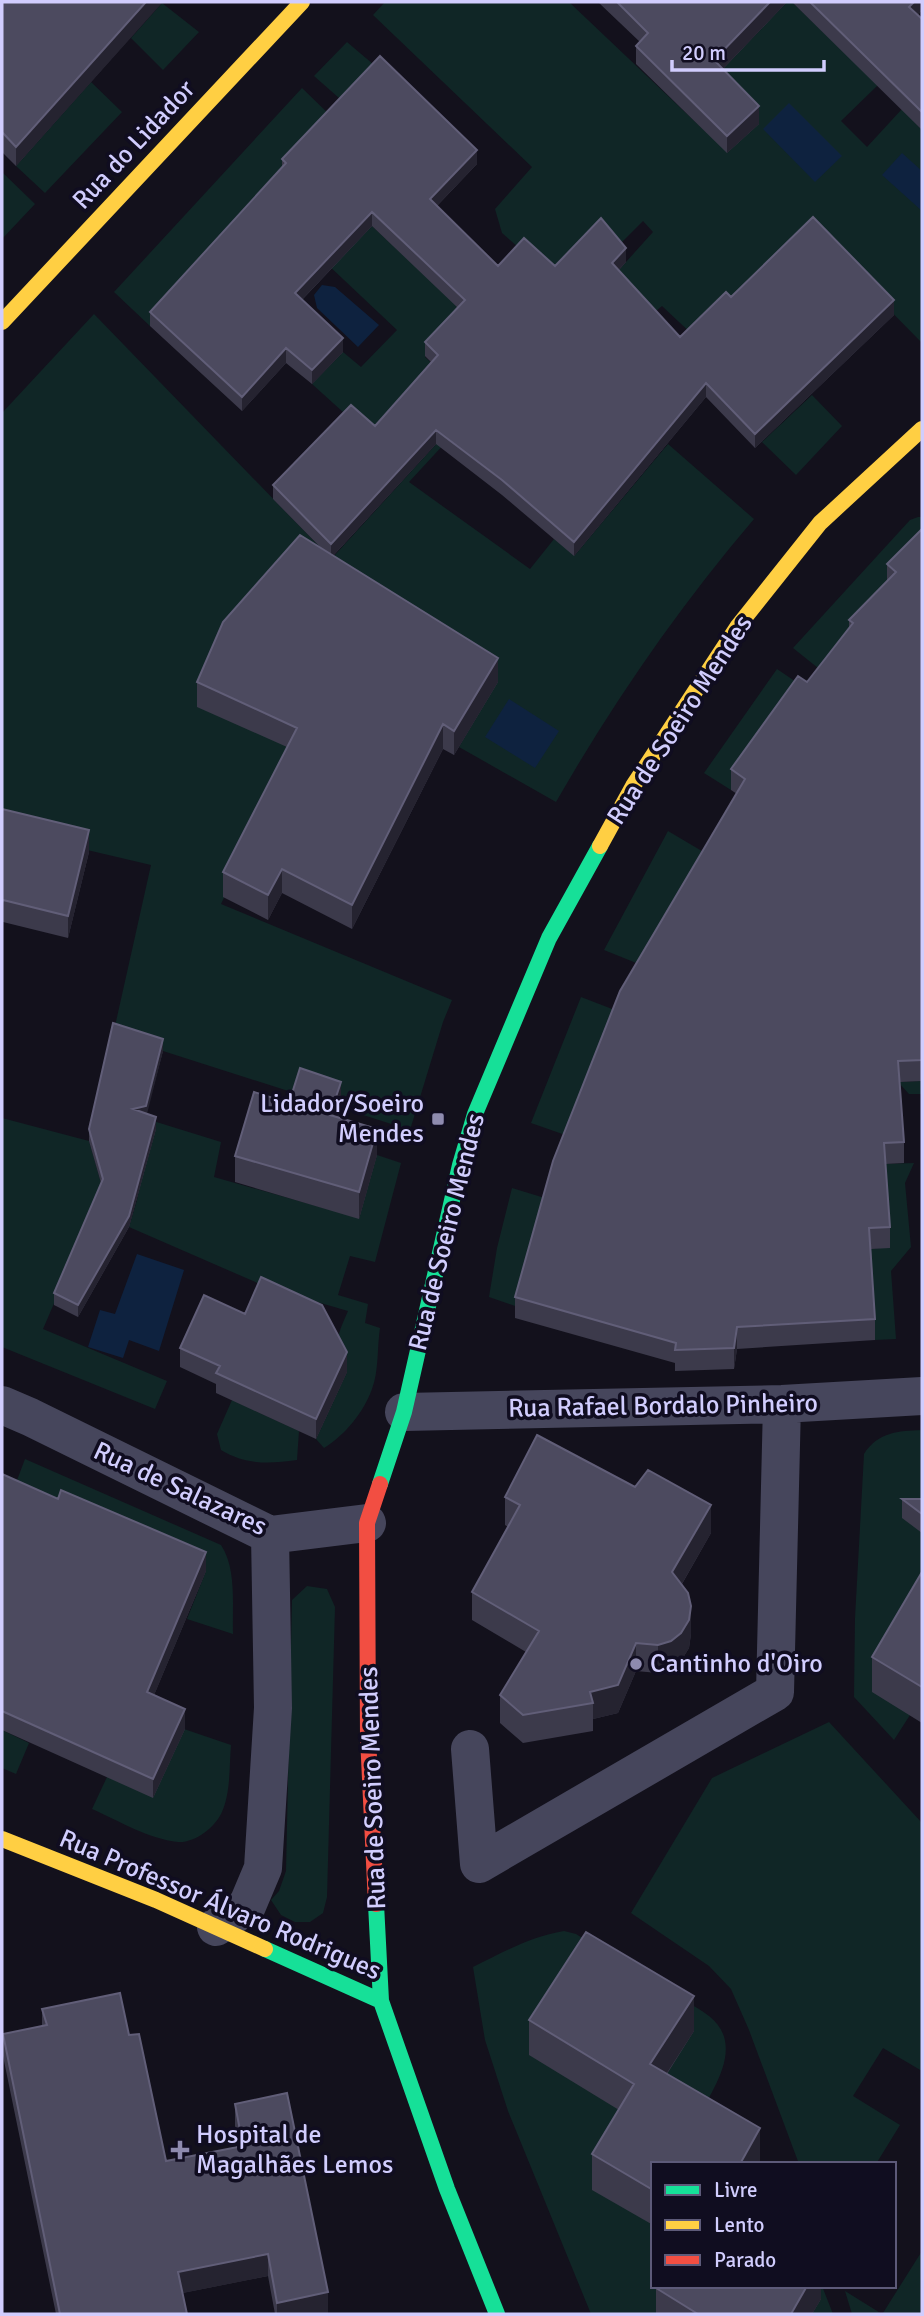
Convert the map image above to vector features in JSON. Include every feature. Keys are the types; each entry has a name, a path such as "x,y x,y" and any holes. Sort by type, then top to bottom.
{"street":[{"name":"Rua do Lidador","path":"2,323 302,2"},
{"name":"Rua de Soeiro Mendes","path":"382,2001 368,1737 367,1523 404,1412 460,1165 475,1114 549,939 632,786 745,617 820,523 922,430"},
{"name":"Rua Rafael Bordalo Pinheiro","path":"404,1412 782,1404 922,1396"},
{"path":"470,1749 479,1864 775,1692 782,1404"},
{"name":"Rua de Salazares","path":"2,1405 270,1535 367,1523"},
{"path":"216,1927 247,1906 263,1868 272,1707 270,1535"},
{"name":"Rua Professor Álvaro Rodrigues","path":"2,1839 156,1900 382,2001 447,2189 497,2314"}],"green space":[{"path":"385,2 569,2 706,132 714,78 787,2 792,2 878,85 841,121 867,147 902,109 922,130 922,343 813,232 695,337 662,306 656,311 617,272 653,232 643,221 617,247 555,280 502,233 495,209 532,167 373,15"},
{"path":"162,3 199,32 163,70 131,38"},
{"path":"347,42 380,70 347,105 314,76"},
{"path":"91,82 122,112 45,193 16,166"},
{"path":"302,88 334,119 372,226 415,266 479,299 425,357 438,369 375,441 312,384 343,352 361,367 397,330 290,229 150,326 114,292"},
{"path":"2,172 35,204 2,239"},
{"path":"567,301 568,310 409,482 530,569 554,539 575,555 668,444 754,519 726,552 649,656 556,802 459,747 497,682 325,704 270,801 221,904 452,1000 410,1130 113,1035 151,865 2,830 2,413 94,314 315,542 333,557"},
{"path":"812,395 842,426 796,475 762,442"},
{"path":"922,517 922,550 828,676 793,648 910,520"},
{"path":"777,669 805,688 731,790 704,773"},
{"path":"668,831 712,857 671,977 604,950"},
{"path":"581,997 620,1012 571,1137 531,1123"},
{"path":"922,1081 922,1094 909,1094 898,1082"},
{"path":"2,1118 89,1141 103,1190 43,1329 167,1381 155,1409 2,1347"},
{"path":"150,1120 221,1142 214,1177 359,1218 377,1155 401,1163 375,1262 350,1256 338,1295 368,1304 365,1323 380,1328 374,1382 369,1398 353,1422 324,1448 316,1439 347,1372 338,1342 348,1311 269,1288 129,1227 137,1200"},
{"path":"914,1163 905,1183 911,1247 891,1271 896,1339 875,1340 869,1249 890,1247 884,1164"},
{"path":"512,1188 548,1199 518,1307 489,1297 497,1248"},
{"path":"232,1400 299,1431 297,1460 258,1462 221,1450 217,1434"},
{"path":"922,1430 922,1607 910,1715 894,1740 854,1697 855,1618 864,1454 876,1441 889,1434"},
{"path":"25,1459 221,1545 232,1576 233,1634 187,1619 206,1571 2,1520"},
{"path":"307,1586 327,1589 335,1607 327,1897 323,1913 310,1922 295,1922 281,1915 271,1900 279,1891 286,1871 292,1600"},
{"path":"829,1722 922,1823 922,2071 883,2048 853,2096 900,2125 877,2162 798,2162 731,1989 709,1966 631,1913 712,1778"},
{"path":"184,1729 231,1745 227,1798 221,1814 209,1829 191,1840 178,1842 134,1829 92,1809 107,1777"},
{"path":"2,1730 29,1743 16,1774 2,1768"},
{"path":"564,1931 576,1934 635,1971 634,2119 651,2214 651,2288 675,2288 661,2314 591,2314 508,2111 485,2040 473,1967 528,1941"},
{"path":"661,1988 709,2016 720,2028 725,2041 722,2069 694,2124 650,2099"},
{"path":"922,2251 922,2314 883,2313"},
{"path":"804,2288 823,2288 833,2314 812,2314 820,2299"},
{"path":"845,2291 882,2314 852,2314"}],"water":[{"path":"789,103 842,156 815,182 763,129"},
{"path":"902,153 922,171 922,211 882,175"},
{"path":"322,285 335,287 379,325 358,347 317,308 314,295"},
{"path":"509,699 559,731 535,768 485,737"},
{"path":"137,1254 184,1270 159,1351 129,1340 123,1358 88,1347 100,1310 115,1314"}],"building":[{"path":"2,2 146,2 16,147 2,132"},
{"path":"617,2 770,2 714,60 759,106 727,136 636,46 648,33"},
{"path":"810,2 914,2 909,7 922,19 922,112"},
{"path":"380,56 477,150 430,199 498,266 524,238 555,266 601,218 626,248 612,263 680,337 726,292 731,297 813,217 894,300 755,434 706,383 574,542 502,480 436,430 331,544 273,485 351,405 375,426 438,355 425,342 465,300 372,212 295,293 343,338 312,370 286,348 242,397 150,312 286,163 282,159"},
{"path":"922,529 922,1060 898,1061 904,1142 884,1143 890,1227 869,1228 875,1319 737,1327 734,1348 675,1350 676,1343 515,1297 553,1161 620,991 745,779 731,769 798,676 807,682 853,623 849,620 896,572 887,564"},
{"path":"300,535 498,658 454,731 443,724 352,905 282,869 268,895 223,872 297,728 197,682 223,622"},
{"path":"2,809 89,830 68,916 3,900 2,903"},
{"path":"113,1023 163,1039 146,1106 133,1109 156,1117 129,1216 78,1305 54,1293 103,1179 89,1129"},
{"path":"300,1068 341,1082 330,1115 377,1129 359,1192 235,1156 254,1092 289,1103"},
{"path":"261,1277 322,1305 347,1352 316,1419 216,1373 220,1366 180,1348 204,1295 245,1314"},
{"path":"537,1435 635,1487 648,1470 711,1505 672,1572 688,1593 691,1606 689,1620 681,1633 671,1641 658,1645 636,1643 618,1685 590,1692 593,1703 523,1715 500,1695 539,1631 472,1592 520,1505 505,1497"},
{"path":"2,1474 58,1499 61,1490 206,1552 147,1692 185,1709 153,1779 2,1711"},
{"path":"902,1499 922,1499 922,1514"},
{"path":"922,1572 922,1687 872,1657"},
{"path":"586,1932 694,1996 650,2064 760,2128 741,2162 651,2162 651,2189 592,2154 634,2084 529,2020"},
{"path":"120,1993 129,2035 139,2034 166,2161 243,2146 235,2104 287,2093 328,2292 277,2303 268,2254 178,2272 187,2314 60,2314 3,2034 47,2025 42,2009"},
{"path":"656,2288 806,2288 791,2314 698,2314"}],"traffic: fast":[{"path":"380,1484 404,1412 460,1165 475,1114 549,938 600,846"},
{"path":"376,1904 381,2001 447,2189 497,2314"},
{"path":"265,1949 381,2001"}],"traffic: slow":[{"path":"2,322 302,2"},
{"path":"600,846 633,786 738,626 820,523 922,429"},
{"path":"2,1839 156,1900 265,1949"}],"traffic: jam":[{"path":"376,1904 368,1737 367,1523 380,1484"}],"place":[{"name":"Lidador/Soeiro Mendes","path":"438,1119"},
{"name":"Cantinho d'Oiro","path":"636,1664"},
{"name":"Hospital de Magalhães Lemos","path":"180,2150"}]}
